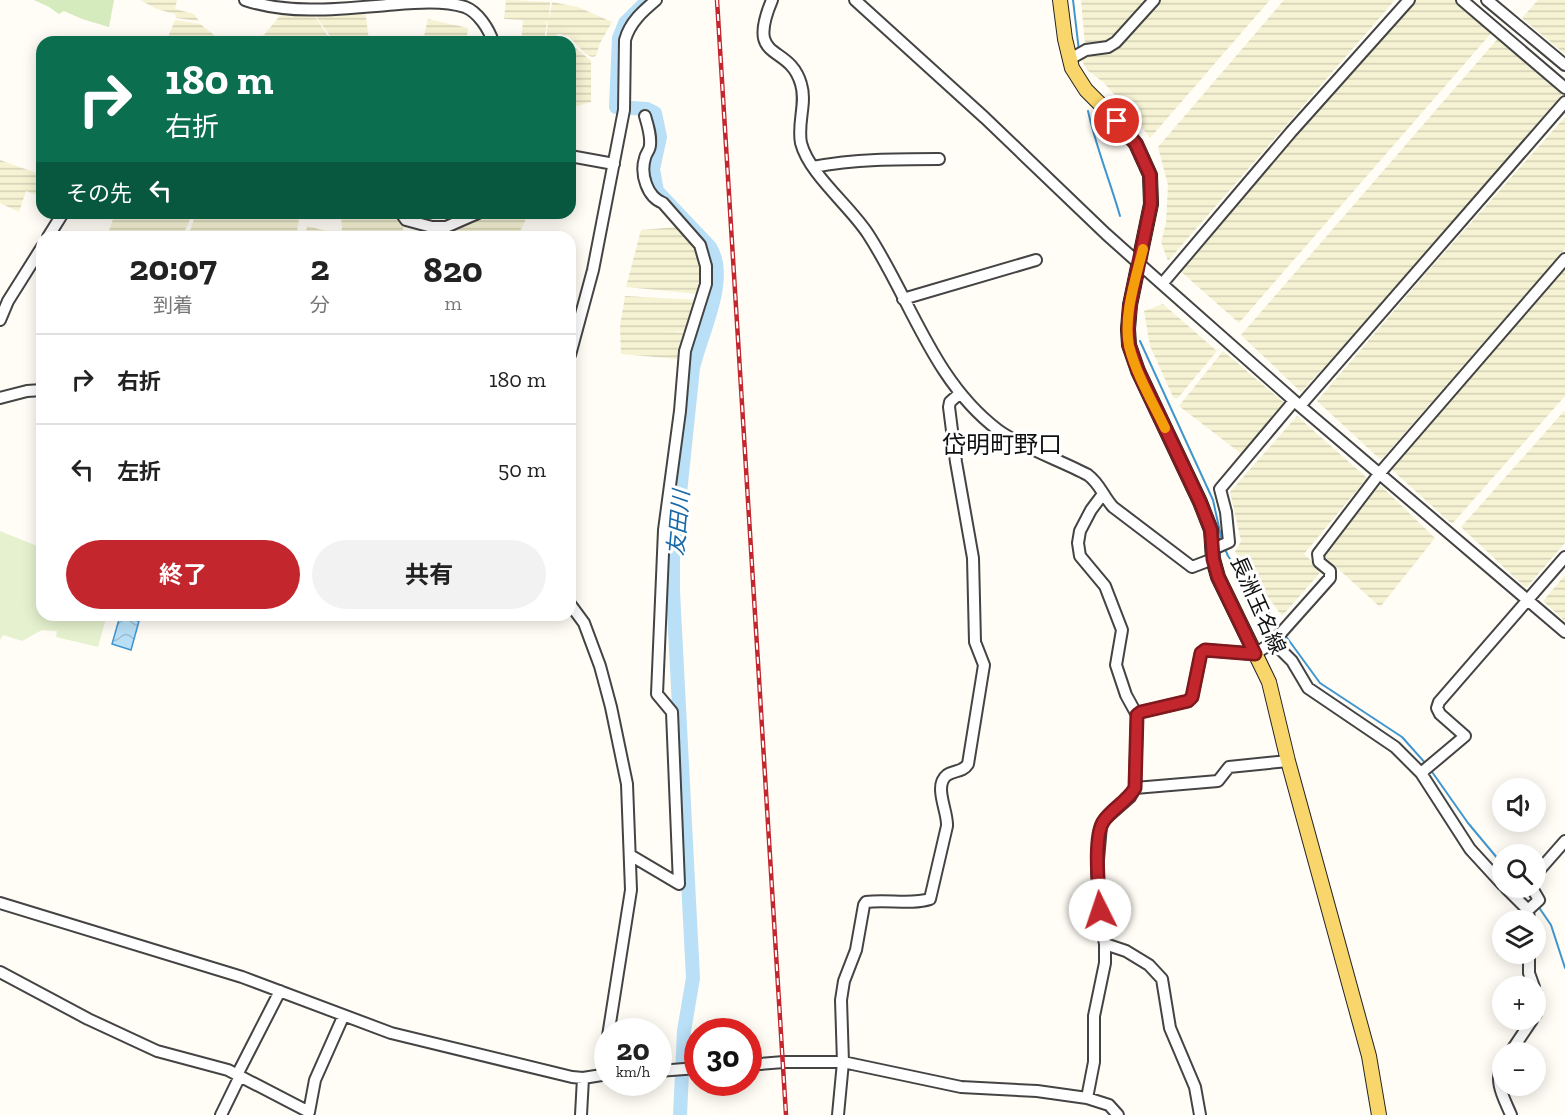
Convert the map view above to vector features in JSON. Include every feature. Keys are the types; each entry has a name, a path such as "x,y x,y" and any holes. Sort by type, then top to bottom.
{"main road":[{"name":"長洲玉名線","path":"1060,0 1065,39 1072,68 1086,90 1136,144 1150,175 1151,204 1130,305 1129,345 1138,371 1211,530 1218,549 1218,577 1269,682 1288,761 1369,1056 1379,1115"}],"street":[{"path":"245,0 280,9 349,9 435,1 449,3 467,8 480,19 492,36"},
{"path":"576,332 592,270 624,108 627,33 639,14 656,0"},
{"path":"772,0 764,20 763,36 766,45 794,69 801,82 804,98 801,144 813,167 868,233 915,323 959,394 999,431 1098,482 1103,494 1113,507 1192,567 1229,542 1226,512 1220,489 1565,102"},
{"path":"855,0 1162,284 1297,404 1565,632"},
{"path":"1070,59 1086,50 1108,46 1116,42 1154,0"},
{"path":"1162,284 1291,132 1408,0"},
{"path":"1462,0 1565,88"},
{"path":"1487,0 1565,65"},
{"path":"630,855 680,884 675,818 672,712 657,694 663,542 680,411 685,351 706,284 706,266 700,244 663,203 656,200 644,182 645,158 650,148 651,136 645,116"},
{"path":"576,157 614,164"},
{"path":"813,167 832,163 891,159 939,159"},
{"path":"405,219 428,231"},
{"path":"433,231 464,219"},
{"path":"0,320 8,301 36,257"},
{"path":"1137,715 1141,712 1188,701 1192,697 1201,653 1205,650 1255,654 1273,642 1329,579 1330,571 1319,562 1318,554 1379,474 1565,259"},
{"path":"903,299 1036,260"},
{"path":"0,398 36,390"},
{"path":"838,1115 843,1062 841,1000 844,981 856,950 864,905 866,902 881,900 923,901 930,899 947,826 948,814 940,794 942,782 946,776 965,769 968,764 984,664 975,642 973,558 949,407 950,402 959,394"},
{"path":"1087,1098 1094,1062 1094,1016 1105,963 1098,871 1101,826 1135,788 1137,715 1126,695 1116,665 1122,630 1105,586 1080,556 1078,543 1080,531 1103,494"},
{"path":"1426,770 1465,736 1440,714 1437,708 1439,702 1565,557"},
{"path":"576,612 584,622 592,643 611,708 627,784 631,890 610,1018"},
{"path":"1273,642 1292,661 1308,688 1426,770 1470,849 1492,873"},
{"path":"1135,788 1218,782 1229,766 1288,761"},
{"path":"1546,863 1565,841"},
{"path":"1519,898 1532,909"},
{"path":"0,903 280,991 343,1017 413,1040 583,1078 594,1076"},
{"path":"1105,944 1133,955 1149,965 1162,979 1170,1028 1195,1088 1200,1115"},
{"path":"0,972 88,1019 157,1051 213,1065 309,1113 315,1080 343,1017"},
{"path":"221,1115 280,991"},
{"path":"762,1064 843,1062 961,1087 1037,1091 1087,1098 1109,1105 1118,1115"},
{"path":"581,1115 583,1078"},
{"path":"1504,1096 1511,1115"}],"shaded area":[{"path":"140,0 177,0 175,9 194,14 199,21 176,18 175,14 157,9"},
{"path":"506,0 550,2 549,20 552,2 578,7 612,22 600,43 596,56 592,57 576,44 576,36 559,34 546,36 548,22 542,22 547,23 545,36 522,36 523,20 504,19"},
{"path":"1081,0 1150,0 1114,40 1100,44 1085,44"},
{"path":"1160,0 1270,0 1150,138 1103,82 1087,70 1081,59 1090,54 1100,54 1118,48"},
{"path":"1284,0 1395,0 1168,261 1161,242 1166,223 1168,185 1158,147"},
{"path":"1413,0 1456,0 1493,31 1239,323 1179,270"},
{"path":"1538,0 1565,0 1565,54 1522,18"},
{"path":"365,10 368,36 330,36 314,14"},
{"path":"283,12 314,15 328,36 261,36"},
{"path":"428,19 468,28 467,36 424,36"},
{"path":"175,20 200,24 215,36 168,36"},
{"path":"1500,36 1562,90 1561,96 1380,307 1301,392 1241,335"},
{"path":"576,48 591,61 591,102 577,106"},
{"path":"1565,117 1565,249 1381,460 1317,401 1427,272"},
{"path":"0,160 36,173 36,195 26,191 19,212 0,203"},
{"path":"113,219 190,219 185,231 109,231"},
{"path":"194,219 299,219 297,231 190,231"},
{"path":"341,219 402,219 405,223 402,231 342,231"},
{"path":"463,219 526,219 520,231 432,231"},
{"path":"307,226 326,231 306,231"},
{"path":"677,227 695,243 701,268 699,294 626,287 641,230"},
{"path":"1565,266 1565,396 1452,524 1390,468"},
{"path":"625,296 696,300 685,332 665,331 684,333 678,359 621,354 620,326"},
{"path":"1163,304 1217,351 1177,399 1173,397 1150,346 1144,311"},
{"path":"1223,351 1288,406 1244,456 1179,406"},
{"path":"1565,410 1565,543 1526,588 1461,527"},
{"path":"1297,416 1367,478 1304,554 1319,568 1319,574 1282,616 1235,552 1241,541 1230,492"},
{"path":"1380,485 1435,538 1380,607 1323,555"},
{"path":"1565,575 1565,621 1543,601"}],"green space":[{"path":"34,0 114,0 109,27 64,11 59,14"},
{"path":"0,531 36,546 36,621 105,621 98,647 56,637 57,631 42,630 22,641 3,635 0,640"}],"water":[{"path":"119,621 139,621 131,650 112,644"}],"waterway":[{"name":"友田川","path":"648,0 625,23 619,38 616,107 647,109 655,113 660,137 653,169 657,191 710,247 717,274 712,306 693,368 673,560 693,978 684,1031 680,1115"},
{"path":"1073,0 1079,51"},
{"path":"1088,111 1120,216"},
{"path":"1140,341 1213,500 1222,541"},
{"path":"1225,549 1280,628"},
{"path":"1285,635 1320,683 1402,737 1427,765"},
{"path":"1430,769 1468,823 1492,852"},
{"path":"1538,906 1551,925 1565,968"}],"railway":[{"path":"717,0 786,1115"}],"slow traffic":[{"path":"1143,249 1130,305 1129,345 1138,371 1165,428"}],"district":[{"name":"岱明町野口","path":"1002,445"}],"route":[{"path":"1100,910 1098,847 1101,826 1135,788 1137,715 1141,712 1188,701 1192,697 1201,653 1205,650 1255,654 1218,577 1213,559 1211,530 1200,502 1138,371 1129,345 1130,305 1151,204 1150,175 1136,144 1117,121"}]}
